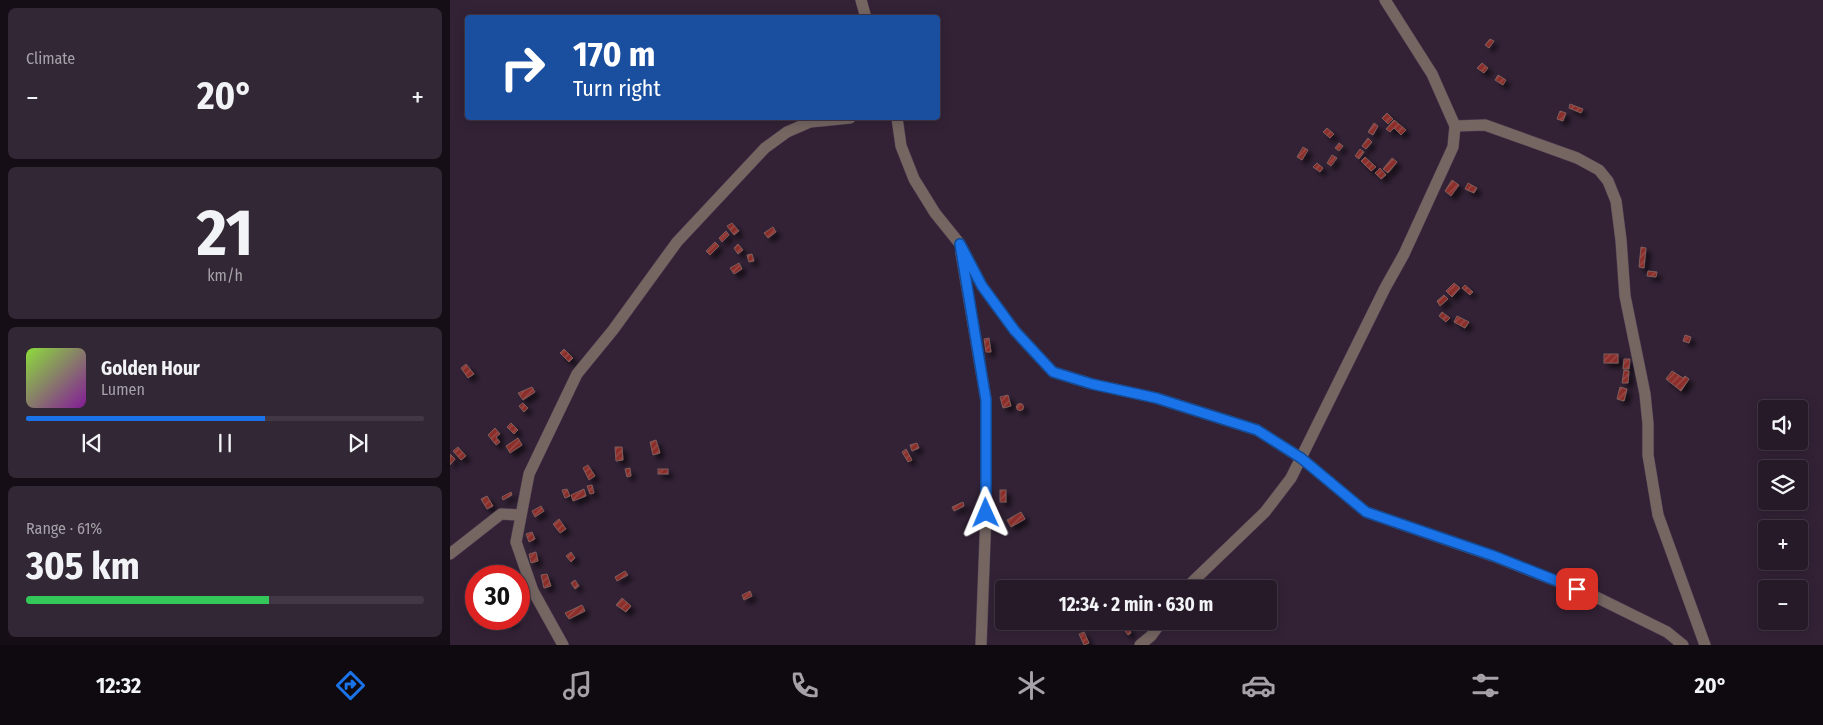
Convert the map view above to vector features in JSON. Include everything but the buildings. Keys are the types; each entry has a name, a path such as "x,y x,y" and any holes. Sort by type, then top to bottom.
{"street":[{"path":"861,0 865,15"},
{"path":"1194,580 1265,512 1291,478 1385,288 1404,254 1453,147 1455,126 1432,74 1385,0"},
{"path":"563,645 545,616 524,569 516,542 529,474 577,374 608,336 677,242 740,172 765,148 786,132 810,122 830,120"},
{"path":"897,120 901,146 914,179 935,213 960,244 982,286 1015,331 1053,372 1092,384 1156,398 1257,430 1301,458 1366,512 1494,556 1594,596 1667,632 1683,645"},
{"path":"1455,126 1485,125 1494,128 1577,158 1599,170 1608,181 1616,201 1625,296 1632,341 1645,394 1648,424 1648,455 1658,515 1705,645"},
{"path":"960,244 986,400 986,513 981,645"},
{"path":"450,554 502,514 520,515"},
{"path":"1140,645 1154,641"}],"route":[{"path":"986,513 984,430 986,400 960,244 982,286 1015,331 1053,372 1092,384 1156,398 1257,430 1301,458 1366,512 1494,556 1577,589"}]}
